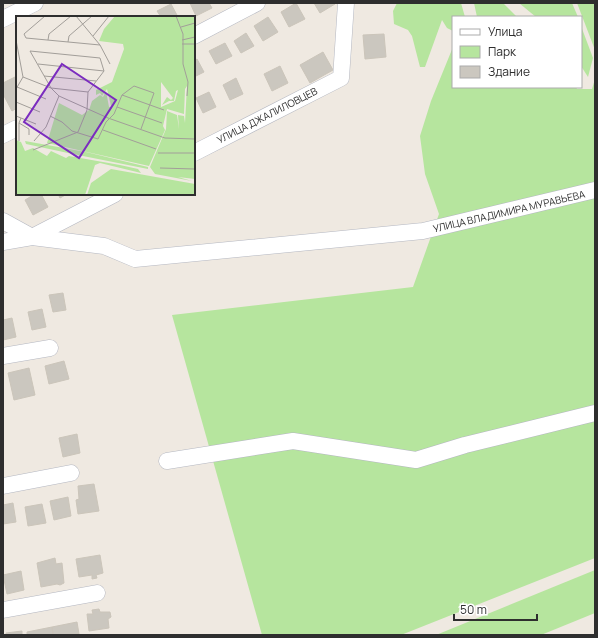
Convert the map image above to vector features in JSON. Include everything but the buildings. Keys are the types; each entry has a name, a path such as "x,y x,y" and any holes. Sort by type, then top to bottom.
{"street":[{"path":"3,19 35,3"},
{"path":"195,35 257,3"},
{"name":"УЛИЦА ДЖАЛИЛОВЦЕВ","path":"195,152 341,78 346,3"},
{"path":"3,135 16,128"},
{"name":"УЛИЦА ВЛАДИМИРА МУРАВЬЕВА","path":"32,237 104,246 135,259 423,231 595,190"},
{"path":"3,242 32,237 113,195"},
{"path":"3,221 32,237"},
{"path":"3,356 50,348"},
{"path":"167,460 293,441 416,460 465,445 595,413"},
{"path":"3,486 70,473"},
{"path":"3,610 97,593"}],"green space":[{"path":"397,3 461,3 465,16 452,16 452,30 447,28 442,20 425,67 420,67 412,36 408,30 394,24 393,11"},
{"path":"474,3 503,3 516,16 477,16"},
{"path":"519,3 572,3 578,16 535,16"},
{"path":"577,3 595,3 595,50 582,16"},
{"path":"582,29 593,58 588,77 582,68"},
{"path":"452,49 452,88 592,89 595,79 595,558 401,635 262,635 172,315 413,287 439,214 425,174 420,136 431,101"},
{"path":"595,570 595,613 541,635 436,635"}]}
